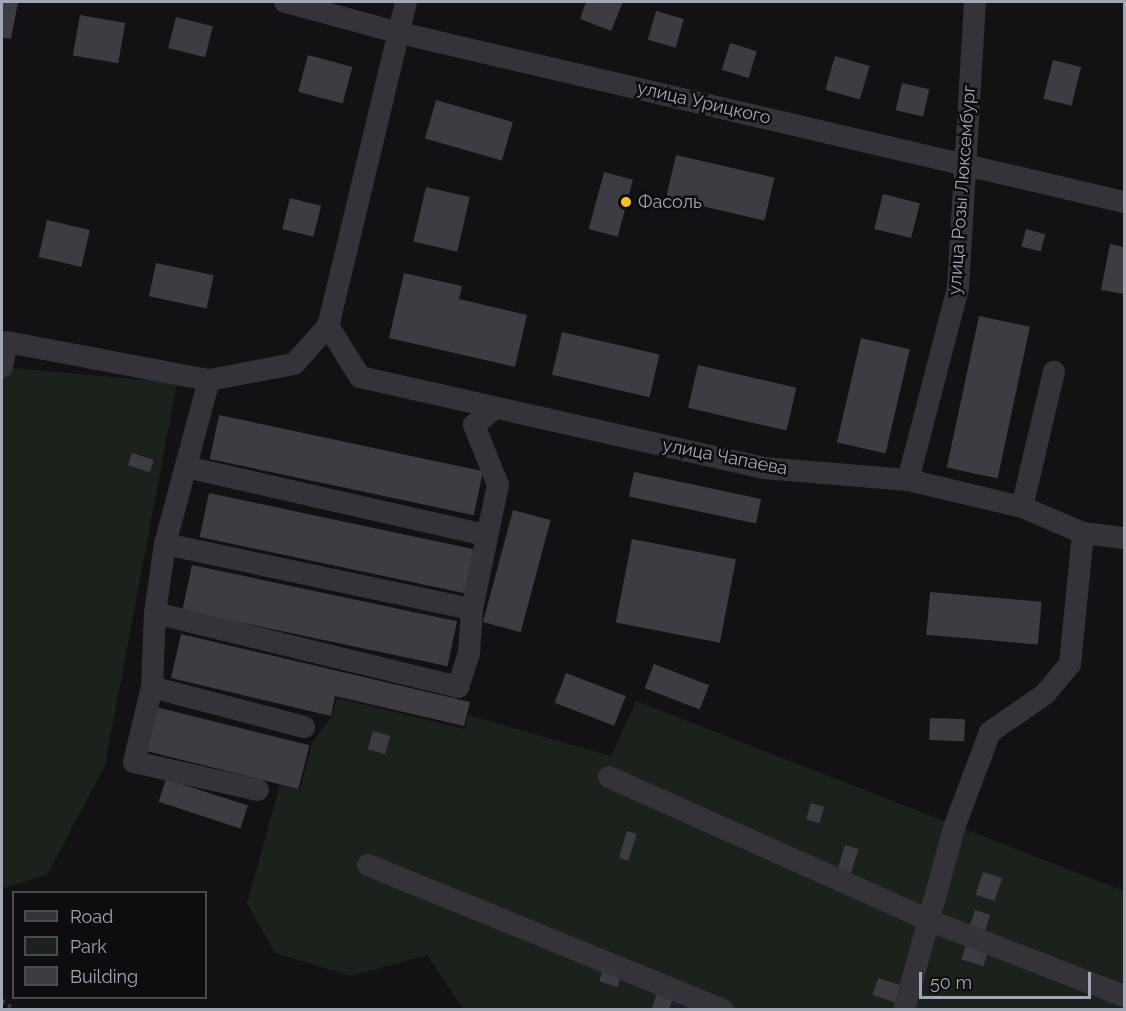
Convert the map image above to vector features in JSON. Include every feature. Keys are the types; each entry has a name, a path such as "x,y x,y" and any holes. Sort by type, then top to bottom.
{"street":[{"name":"улица Урицкого","path":"285,2 400,33 1125,202"},
{"path":"2,367 4,342 209,380 294,364 328,326 406,2"},
{"name":"улица Розы Люксембург","path":"908,480 958,288 975,2"},
{"name":"улица Чапаева","path":"328,326 360,377 764,468 908,480 1022,507 1083,533 1125,538"},
{"path":"1022,507 1054,372"},
{"path":"209,380 165,544 155,614 152,687 134,762 258,790"},
{"path":"155,614 458,687 469,653 472,609 498,485 474,425 494,409"},
{"path":"186,467 486,535"},
{"path":"904,1010 955,825 990,732 1045,694 1070,664 1083,533"},
{"path":"165,544 472,609"},
{"path":"152,687 304,727"},
{"path":"609,777 928,920 1125,996"},
{"path":"368,865 723,1010"}],"path":[{"path":"2,1001 16,1010"}],"green space":[{"path":"2,367 177,383 105,765 48,874 2,889"},
{"path":"337,698 465,729 468,715 611,756 636,701 1124,891 1124,1009 463,1009 427,955 351,976 275,953 247,903 280,785 300,790 312,743 332,716"}],"building":[{"path":"2,2 18,2 11,39 2,38"},
{"path":"586,2 623,2 611,31 580,19"},
{"path":"656,11 684,19 676,48 648,40"},
{"path":"80,15 125,23 118,63 73,55"},
{"path":"176,17 213,26 205,57 168,48"},
{"path":"730,43 757,51 749,78 722,70"},
{"path":"308,55 352,67 343,104 298,92"},
{"path":"835,56 870,66 860,100 825,90"},
{"path":"1053,60 1081,67 1071,106 1043,99"},
{"path":"902,83 929,89 923,117 896,110"},
{"path":"436,100 513,122 502,161 425,138"},
{"path":"676,155 774,178 765,221 666,198"},
{"path":"604,172 633,180 618,237 589,229"},
{"path":"426,187 470,197 457,252 413,242"},
{"path":"883,194 920,203 911,238 874,229"},
{"path":"290,198 321,206 313,237 282,229"},
{"path":"47,220 90,230 81,267 38,257"},
{"path":"1026,229 1045,234 1041,252 1021,246"},
{"path":"1110,244 1124,247 1124,294 1101,290"},
{"path":"156,263 214,275 207,309 149,296"},
{"path":"404,273 462,286 459,299 527,315 515,367 389,338"},
{"path":"979,316 1030,327 998,478 947,468"},
{"path":"562,332 659,354 650,397 552,375"},
{"path":"861,338 910,349 886,454 837,442"},
{"path":"698,365 796,388 787,431 688,408"},
{"path":"219,415 483,471 474,515 210,459"},
{"path":"132,453 154,460 150,472 128,465"},
{"path":"634,472 761,499 756,523 629,496"},
{"path":"209,493 474,549 465,593 200,537"},
{"path":"513,510 551,520 521,632 483,622"},
{"path":"632,539 736,559 720,643 616,622"},
{"path":"192,565 457,621 448,666 182,610"},
{"path":"930,592 1042,602 1038,645 926,635"},
{"path":"181,634 470,702 464,726 335,696 331,716 171,678"},
{"path":"654,664 709,685 700,709 645,688"},
{"path":"566,673 626,696 614,726 555,703"},
{"path":"156,707 309,745 298,789 145,751"},
{"path":"930,718 965,719 964,741 929,740"},
{"path":"373,731 390,736 385,754 368,749"},
{"path":"166,779 248,806 240,828 159,802"},
{"path":"811,803 824,807 819,823 806,819"},
{"path":"627,831 637,834 628,861 619,858"},
{"path":"845,845 858,849 851,873 838,869"},
{"path":"983,872 1002,878 995,901 976,895"},
{"path":"975,910 990,915 984,935 969,930"},
{"path":"966,945 988,952 983,966 961,959"},
{"path":"602,972 620,977 618,987 599,982"},
{"path":"878,978 902,986 896,1003 872,995"},
{"path":"657,993 673,998 669,1010 651,1010"}],"place":[{"name":"Фасоль","path":"626,202"}]}
